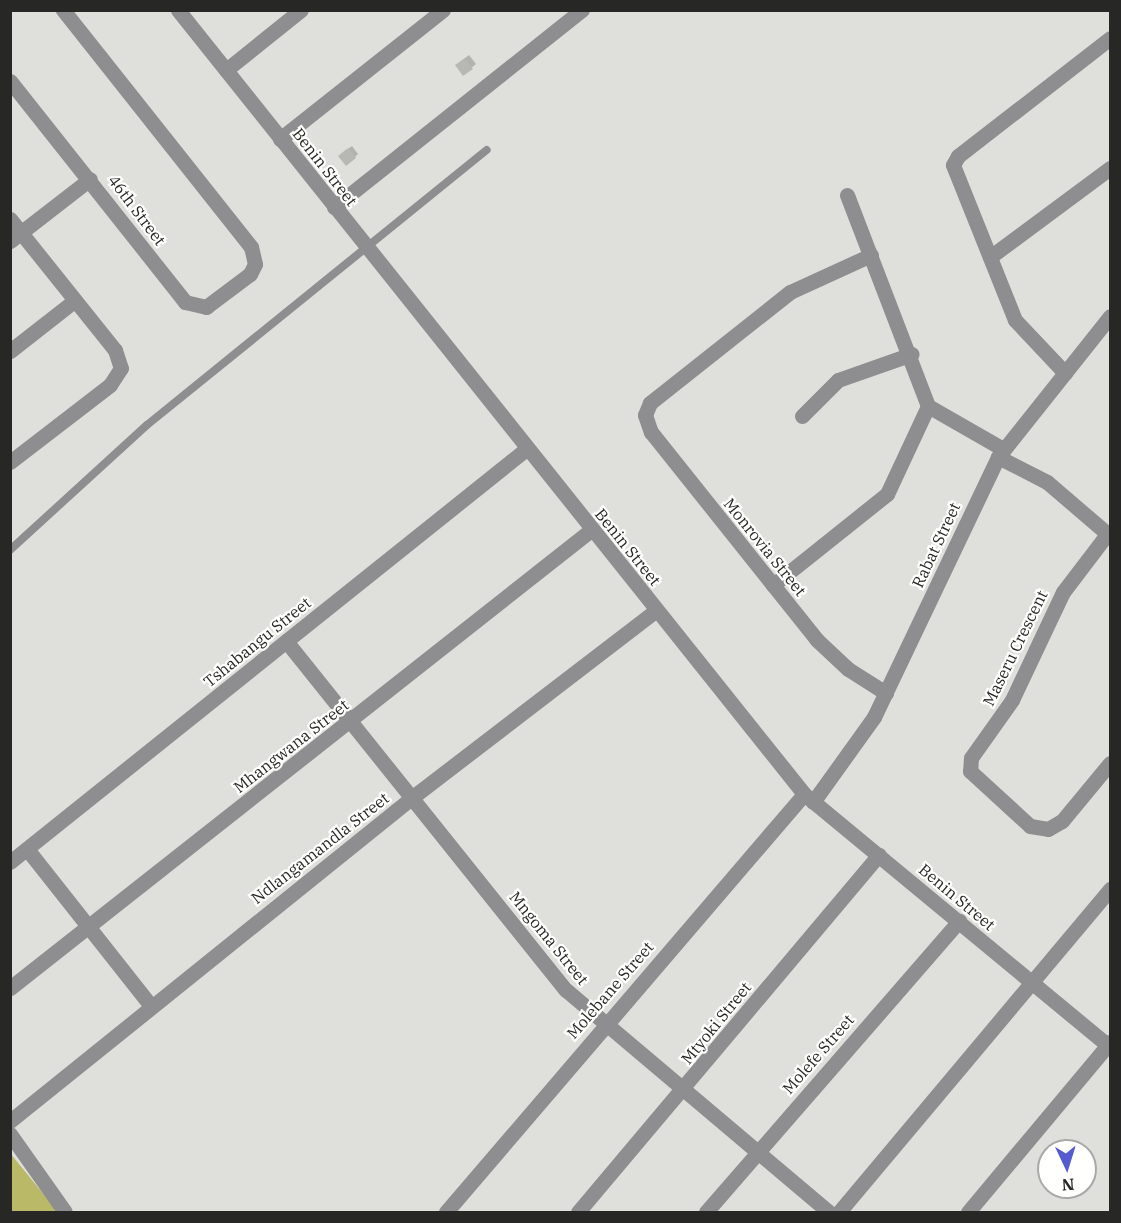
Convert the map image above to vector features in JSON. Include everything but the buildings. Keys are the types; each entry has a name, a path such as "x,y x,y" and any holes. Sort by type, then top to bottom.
{"street":[{"name":"46th Street","path":"10,81 191,306 212,304 250,274 255,264 251,247 63,10"},
{"name":"Benin Street","path":"178,10 525,450 808,798 1030,982 1110,1045"},
{"path":"226,70 301,10"},
{"path":"280,139 443,10"},
{"path":"334,207 582,10"},
{"path":"1065,373 1020,329 954,173 958,156 1110,38"},
{"path":"990,257 1110,168"},
{"path":"16,236 90,179"},
{"path":"847,195 912,354 928,406 1047,482 1109,535"},
{"path":"10,219 16,236 118,354 120,374 10,462"},
{"name":"Monrovia Street","path":"871,255 790,292 650,403 645,415 651,432 773,585 839,662 886,693"},
{"path":"10,351 74,301"},
{"name":"Rabat Street","path":"808,798 848,761 886,693 1000,453 1110,316"},
{"path":"802,416 838,380 912,354"},
{"path":"773,585 887,494 928,406"},
{"name":"Tshabangu Street","path":"10,862 525,450"},
{"name":"Mhangwana Street","path":"10,988 353,721 591,530"},
{"name":"Maseru Crescent","path":"1109,535 1063,592 1012,700 971,758 970,771 1030,826 1048,829 1062,821 1110,763"},
{"name":"Ndlangamandla Street","path":"10,1120 150,1005 414,796 656,610"},
{"name":"Mngoma Street","path":"286,641 414,796 561,983 603,1024 829,1212"},
{"name":"Molebane Street","path":"446,1212 603,1024 808,798"},
{"path":"27,849 150,1005"},
{"name":"Mtyoki Street","path":"578,1212 683,1092 879,855"},
{"path":"839,1212 1110,889"},
{"name":"Molefe Street","path":"706,1212 959,921"},
{"path":"968,1212 1110,1045"},
{"path":"10,1134 65,1212"}],"lane":[{"path":"10,550 147,425 364,246 486,150"}],"shaded area":[{"path":"10,1153 54,1207 55,1212 11,1212"}]}
